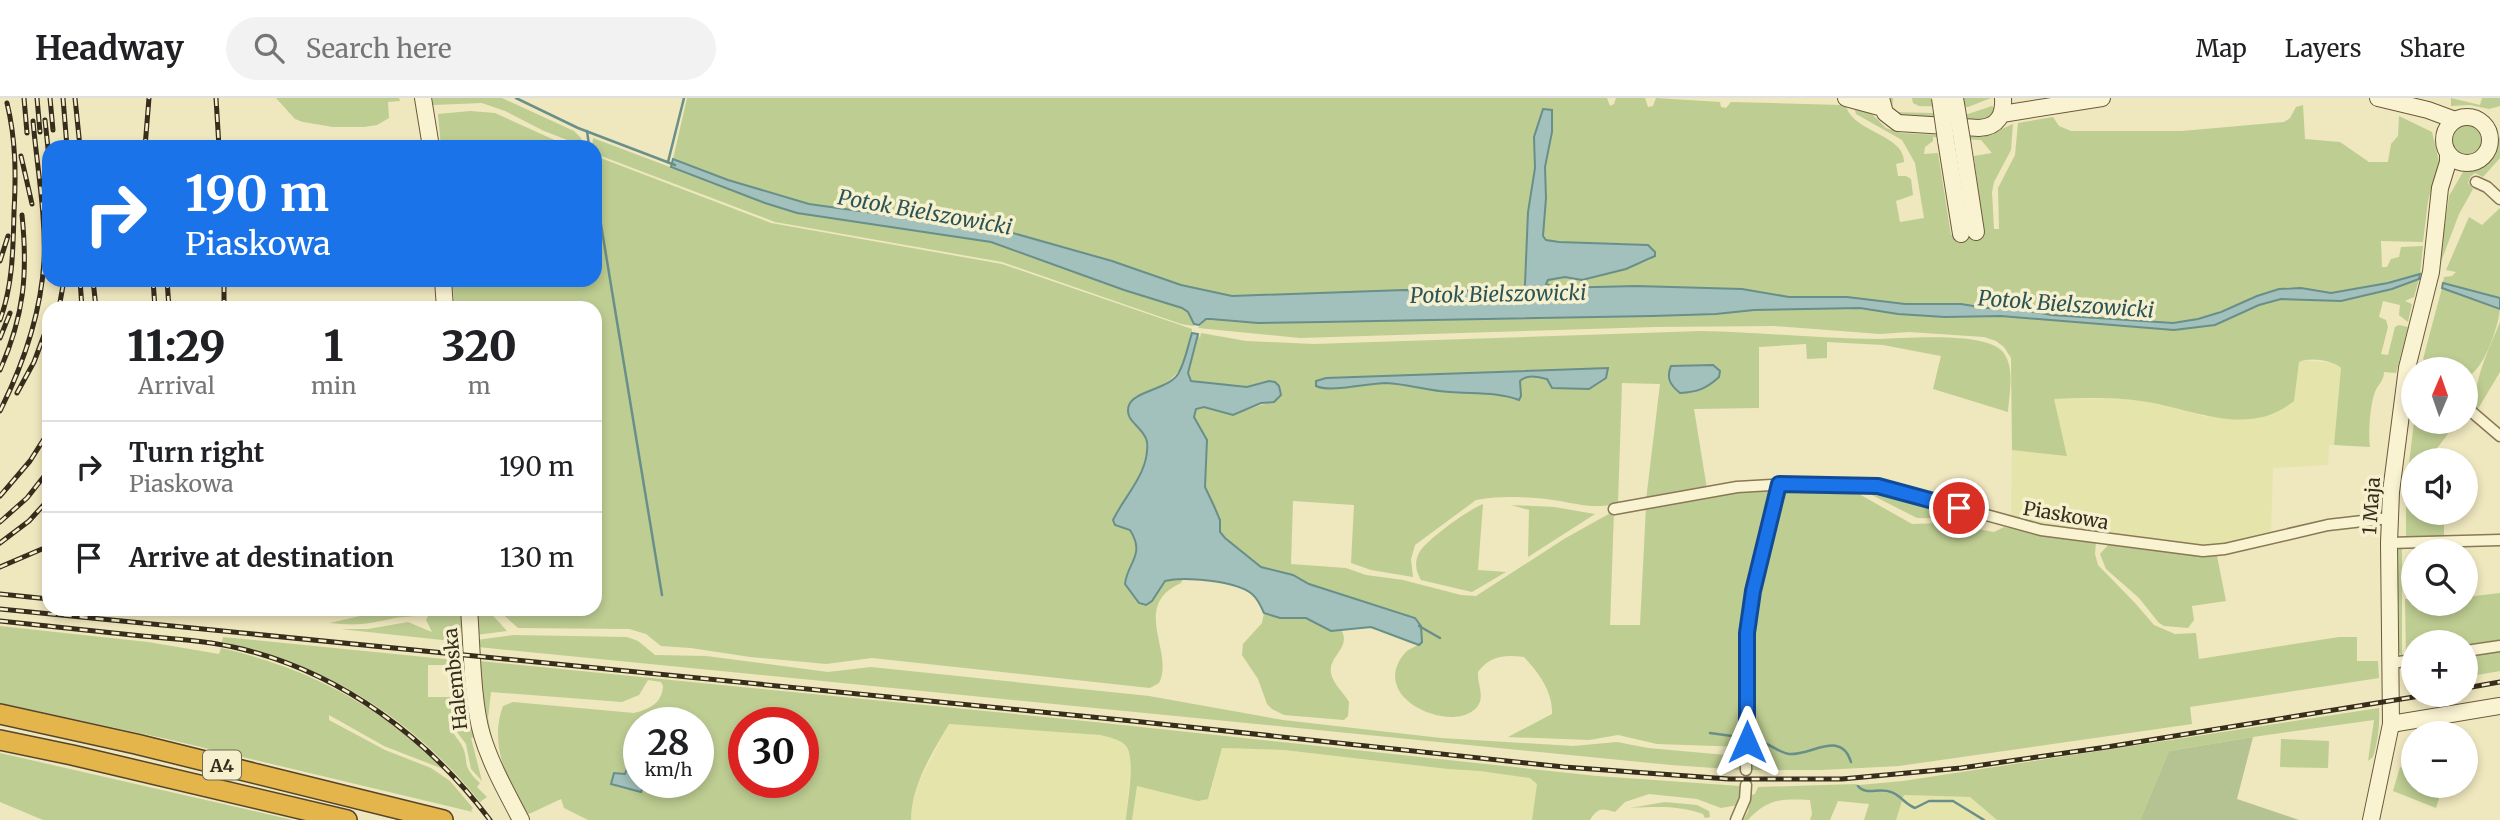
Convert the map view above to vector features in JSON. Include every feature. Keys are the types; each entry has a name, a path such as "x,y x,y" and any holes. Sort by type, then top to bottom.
{"highway":[{"name":"A4","path":"0,714 136,744 443,820"},
{"name":"A4","path":"0,740 347,820"}],"main road":[{"path":"424,98 430,140"},
{"path":"1846,98 1882,103 1890,118 1901,124 1979,128 1992,126 2004,103 2046,106 2102,98"},
{"path":"1940,98 1954,140 1969,233"},
{"path":"1954,140 1955,98"},
{"path":"2378,98 2455,120"},
{"path":"2405,104 2436,125 2456,161 2466,164 2476,162 2485,155 2495,135 2478,120"},
{"path":"2446,146 2447,128 2455,120 2466,117 2490,121 2500,117"},
{"name":"1 Maja","path":"2412,357 2431,272 2441,180 2448,162 2446,146"},
{"name":"1 Maja","path":"2441,196 2459,168 2466,164"},
{"name":"1 Maja","path":"2371,820 2391,724 2389,518 2401,433"},
{"name":"Halembska","path":"470,616 482,736 521,820"},
{"path":"2391,724 2500,706"}],"street":[{"path":"2476,181 2500,199"},
{"path":"2478,417 2500,436"},
{"path":"1746,770 1747,633 1753,591 1779,484"},
{"name":"Piaskowa","path":"1614,509 1737,487 1779,484 1878,486 2041,530 2193,551 2225,549 2306,529 2389,518"},
{"path":"2389,542 2500,540"},
{"path":"2478,649 2500,646"},
{"path":"2391,663 2401,662"},
{"path":"1736,820 1745,799 1746,785"}],"shaded area":[{"path":"2300,360 2333,363 2341,368 2334,445 2329,445 2328,465 2273,468 2271,533 2207,548 2041,527 2011,518 2012,450 2067,455 2053,399 2126,399 2159,404 2207,417 2254,418 2277,411"},
{"path":"949,724 1100,735 1118,740 1126,746 1131,758 1126,820 911,820 918,784"},
{"path":"1222,748 1284,750 1448,769 1480,770 1530,778 1537,783 1532,820 1132,820 1136,785 1198,801 1210,795"},
{"path":"1904,795 1970,797 1997,820 1896,820"}],"green space":[{"path":"276,98 399,98 400,101 388,102 389,118 377,125 333,127 295,119"},
{"path":"432,98 502,98 574,131 582,140 567,140 482,103 433,105"},
{"path":"687,98 1607,98 1610,106 1616,98 1645,98 1648,107 1653,106 1656,98 1720,102 1721,107 1726,108 1731,102 1841,105 1846,106 1858,122 1888,139 1902,153 1904,162 1896,164 1898,176 1911,179 1913,195 1896,201 1900,222 1924,218 1915,163 1902,140 1856,114 1854,107 1870,112 1886,128 1901,133 1983,137 2013,124 2011,150 1994,182 1992,192 1994,229 1999,229 1998,188 2015,155 2018,123 2053,117 2059,126 2071,131 2182,131 2284,122 2290,118 2296,107 2303,105 2305,139 2340,142 2369,162 2388,162 2391,144 2398,136 2399,116 2432,132 2439,161 2428,201 2423,242 2381,241 2382,267 2387,267 2391,259 2399,257 2401,247 2423,246 2420,274 2388,283 2331,293 2287,287 2206,317 2173,323 2052,315 1961,304 1905,304 1847,297 1779,296 1742,289 1636,286 1556,288 1546,284 1548,280 1565,277 1582,280 1650,260 1639,244 1559,242 1546,240 1543,236 1545,167 1552,132 1552,110 1534,151 1535,168 1528,212 1525,285 1521,291 1404,290 1233,296 1181,285 1112,261 988,226 809,204 728,180 673,159","holes":["1933,137 1951,139 1965,233 1951,235 1938,153 1924,154 1925,147 1933,141","1956,139 1981,140 1992,153 1974,156 1982,230"]},
{"path":"1887,98 1893,98 1892,112 1968,114 1992,106 1997,110 1992,118 1980,123 1906,119 1892,113"},
{"path":"1912,98 1991,98 1968,107 1919,106 1913,103"},
{"path":"2451,98 2480,105 2482,98 2500,98 2500,106 2489,109 2470,105 2451,106"},
{"path":"470,111 495,113 555,140 440,140 438,114"},
{"path":"2464,123 2477,126 2483,139 2479,149 2462,158 2454,152 2450,143 2454,129"},
{"path":"2500,136 2500,158 2483,177 2475,173 2470,177 2468,183 2473,189 2459,214 2439,267 2449,196 2463,172 2490,156"},
{"path":"602,141 797,213 991,242 1182,308 1188,312 1194,324 1181,324 1002,262 775,222 602,156"},
{"path":"602,159 771,223 1002,264 1192,329 1186,356 1176,374 1160,387 1135,397 1146,439 1146,455 1139,478 1116,514 1122,526 1130,530 1135,540 1136,550 1130,577 1139,603 1159,591 1165,581 1183,578 1158,604 1156,617 1162,658 1159,683 1150,688 872,658 826,664 661,646 646,634 629,629 518,628 505,616 602,616 602,301 454,301 453,287 602,287"},
{"path":"2500,208 2500,298 2443,283 2444,277 2452,276 2456,272 2446,270 2469,217 2482,225"},
{"path":"2419,279 2414,297 2405,301 2412,304 2408,322 2399,315 2400,305 2383,301 2379,317 2386,320 2388,327 2381,354 2388,355 2395,327 2408,327 2396,373 2384,372 2373,397 2370,447 2334,445 2341,368 2320,360 2299,362 2294,401 2276,412 2258,418 2219,418 2130,400 2054,399 2067,456 2012,450 2011,358 2004,347 1984,337 1909,332 1880,334 1774,326 1300,338 1198,328 1206,319 1258,323 1322,322 1652,316 1860,308 1898,314 2001,316 2174,330 2215,325 2259,305 2281,299 2341,301 2392,289"},
{"path":"2442,288 2500,309 2493,337 2478,368 2478,357 2424,357"},
{"path":"2500,322 2500,372 2478,409 2479,377"},
{"path":"1701,331 1857,339 1961,338 1991,344 2001,350 2009,363 2010,388 2008,412 1933,389 1941,356 1883,345 1827,342 1827,358 1807,359 1806,344 1759,347 1759,408 1694,409 1707,489 1646,500 1660,384 1622,383 1618,504 1592,506 1514,497 1476,500 1415,545 1411,559 1413,577 1371,570 1351,563 1354,505 1293,501 1291,564 1346,568 1366,575 1476,596 1564,539 1614,511 1610,625 1640,625 1646,507 1737,492 1768,490 1772,497 1745,602 1741,655 1744,747 1657,744 1618,735 1589,740 1508,737 1552,714 1544,683 1524,657 1499,657 1483,666 1478,672 1481,692 1479,704 1469,713 1454,717 1420,709 1406,700 1397,687 1396,671 1404,654 1422,642 1422,631 1415,618 1309,584 1293,575 1261,567 1220,532 1214,506 1205,487 1206,451 1194,417 1196,409 1239,413 1274,402 1281,395 1262,382 1247,387 1189,380 1188,373 1198,334 1200,338 1201,333 1246,341 1314,344","holes":["1608,369 1552,388 1548,380 1526,377 1520,381 1519,400 1505,395 1447,392 1402,384 1369,383 1328,389 1316,386 1316,381 1326,378"]},
{"path":"2413,434 2448,434 2437,448 2411,448"},
{"path":"1794,488 1852,490 1912,524 1967,522 1978,529 1994,532 2004,527 2096,542 2098,565 2154,625 2175,634 2196,633 2199,659 2339,637 2357,637 2357,661 2378,661 2379,678 2190,707 2192,724 1899,766 1751,770 1750,635 1756,593 1781,497"},
{"path":"1860,489 1878,491 1968,514 1970,519 1917,518"},
{"path":"1483,504 1478,570 1506,572 1472,592 1421,580 1416,564 1423,547 1448,526"},
{"path":"1511,505 1554,507 1595,514 1528,557 1529,510"},
{"path":"2406,525 2444,525 2444,536 2406,538"},
{"path":"2108,545 2217,556 2226,601 2192,606 2194,620 2188,628 2164,626 2139,598 2106,569 2100,554"},
{"path":"2397,546 2401,546 2401,655"},
{"path":"2500,593 2500,645 2478,648 2478,630 2406,630 2405,616 2478,616 2478,596"},
{"path":"1264,613 1304,618 1328,628 1341,630 1344,642 1333,662 1331,673 1349,702 1348,716 1344,720 1284,715 1267,704 1258,679 1242,655 1243,644 1262,623"},
{"path":"360,616 409,616 370,623 329,623"},
{"path":"428,616 461,616 461,639 445,629 443,632 461,642 340,629 368,629 408,622 432,632 426,620"},
{"path":"475,616 493,616 507,631 476,635"},
{"path":"0,626 148,642 219,654 221,648 284,666 341,692 394,726 443,769 384,746 329,715 329,720 385,750 431,768 450,781 473,808 473,812 167,739 0,703"},
{"path":"514,635 627,637 638,641 655,655 706,656 828,672 871,667 1149,696 1283,720 1441,738 1573,746 1617,742 1648,748 1737,756 1742,760 1742,770 478,647 477,640"},
{"path":"223,637 465,661 474,737 471,738 482,781 471,769 466,744 457,732 458,697 464,697 463,665 428,665 428,697 453,697 454,732 464,750 467,767 480,783 477,787 487,797 480,802 426,745 397,720 366,699 298,665 222,642"},
{"path":"2500,647 2500,671 2478,675 2478,651"},
{"path":"479,661 1085,721 1597,776 1740,786 1738,805 1721,808 1697,799 1649,794 1625,802 1615,812 1600,810 1590,820 1532,820 1537,784 1530,778 1284,750 1222,748 1208,799 1198,801 1137,786 1132,820 1126,820 1130,760 1126,746 1121,742 1100,735 949,724 919,782 911,820 588,820 564,808 561,799 529,814 522,811 506,773 499,747 499,720 503,706 513,702 623,712 623,798 714,798 714,707 650,707 658,701 663,686 661,682 648,680 639,695 622,702 491,692 488,718 493,743 485,717"},
{"path":"2379,708 2376,745 2373,757 2368,761 2374,720 2169,751 2140,820 1997,820 1970,797 1904,795 1902,800 1893,791 1864,790 1859,785 1903,781"},
{"path":"2253,737 2237,799 2299,820 2140,820 2169,751"},
{"path":"2281,739 2329,741 2328,768 2280,767"},
{"path":"0,753 293,820 43,820 0,802"},
{"path":"2400,767 2401,767 2401,794 2393,791"},
{"path":"1857,784 1859,789 1890,793 1902,801 1896,820 1864,820 1869,804 1838,801 1830,820 1810,820 1810,800 1791,800 1776,801 1762,807 1748,820 1743,820 1748,812 1751,795 1755,794 1758,787"},
{"path":"2411,798 2439,798 2436,808"},
{"path":"1665,802 1697,805 1709,811 1710,817 1705,818 1703,814 1675,808 1630,808"}],"water":[{"path":"1543,109 1552,110 1552,132 1545,167 1543,236 1546,240 1648,245 1655,252 1655,256 1626,269 1582,280 1565,277 1548,280 1546,284 1556,288 1636,286 1742,289 1789,297 1847,297 1905,304 1961,304 2052,315 2173,323 2221,312 2279,289 2301,288 2331,293 2388,283 2420,274 2419,279 2392,289 2341,301 2281,299 2259,305 2215,325 2174,330 2001,316 1898,314 1860,308 1652,316 1322,322 1258,323 1206,319 1199,325 1194,324 1188,312 1182,308 991,242 797,213 671,167 673,159 728,180 809,204 988,226 1112,261 1181,285 1232,296 1404,290 1521,291 1525,284 1528,212 1535,168 1534,137"},
{"path":"2443,283 2500,298 2500,309 2442,288"},
{"path":"1192,333 1198,334 1188,373 1191,381 1247,387 1269,381 1279,386 1281,395 1274,402 1261,403 1233,415 1204,407 1196,409 1194,417 1207,440 1205,487 1220,520 1220,532 1261,567 1293,575 1309,584 1415,618 1421,626 1422,642 1419,645 1371,627 1331,631 1306,618 1280,618 1264,613 1252,594 1223,583 1197,579 1165,581 1152,601 1146,605 1139,603 1125,584 1136,546 1130,530 1115,525 1113,520 1141,473 1147,453 1145,437 1129,416 1129,405 1138,396 1174,379"},
{"path":"1713,365 1720,371 1719,377 1701,389 1680,393 1670,381 1671,366"},
{"path":"1608,368 1606,378 1589,389 1552,388 1547,379 1526,377 1520,381 1519,400 1494,394 1442,391 1386,383 1340,388 1316,386 1316,381 1326,378"},
{"path":"614,773 623,774 623,787 611,784"}],"waterway":[{"name":"Potok Bielszowicki","path":"516,98 578,128 675,165"},
{"path":"668,162 684,98"},
{"path":"587,131 588,140"},
{"path":"602,231 662,595"},
{"path":"1419,626 1440,638"},
{"path":"1710,733 1732,736"},
{"path":"1754,739 1789,754 1833,745 1846,752 1851,762"},
{"path":"1858,786 1869,791 1891,792 1915,808 1929,801 1953,801 1984,820"}],"railway":[{"path":"24,98 27,133"},
{"path":"37,98 40,132"},
{"path":"50,98 53,130"},
{"path":"63,98 66,140"},
{"path":"75,98 79,140"},
{"path":"146,140 149,98"},
{"path":"216,98 219,140"},
{"path":"0,320 12,267 15,198 14,144 7,103"},
{"path":"45,120 47,140"},
{"path":"33,121 42,203"},
{"path":"21,156 32,204"},
{"path":"0,370 14,331 22,294 22,215"},
{"path":"0,261 8,236"},
{"path":"0,411 30,338 42,280"},
{"path":"60,301 63,287"},
{"path":"80,287 82,301"},
{"path":"94,287 95,301"},
{"path":"154,287 154,301"},
{"path":"168,287 168,301"},
{"path":"224,287 224,301"},
{"path":"0,338 10,313"},
{"path":"17,393 42,341"},
{"path":"0,496 30,461 42,442"},
{"path":"0,522 27,498 42,479"},
{"path":"0,543 29,521 42,507"},
{"path":"0,567 42,549"},
{"path":"0,594 42,598"},
{"path":"0,609 42,613"},
{"path":"71,616 1142,722 1564,767 1729,779 1842,779 1961,768 2401,699"},
{"path":"0,621 205,642 279,660 349,692 381,713 439,762 490,820"},
{"path":"2478,686 2500,682"}],"route":[{"path":"1747,742 1747,633 1753,591 1779,484 1878,486 1959,508"}]}
